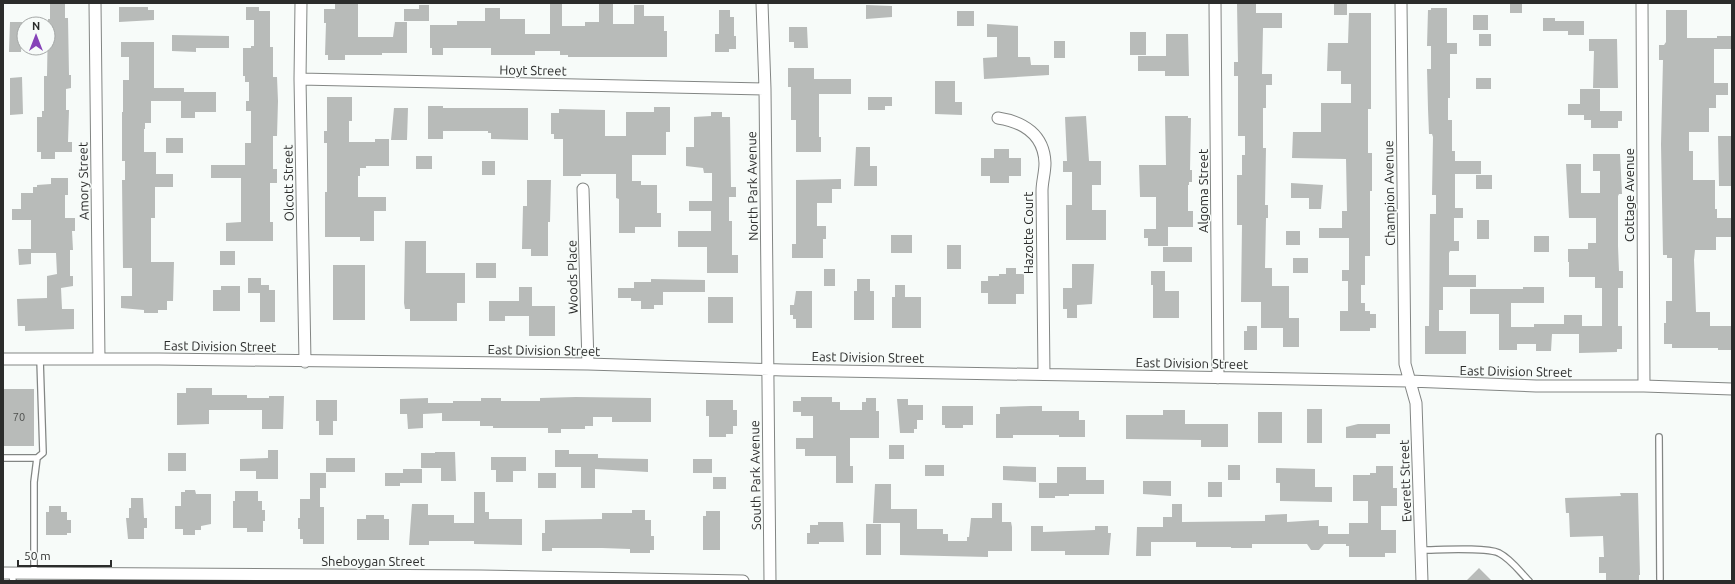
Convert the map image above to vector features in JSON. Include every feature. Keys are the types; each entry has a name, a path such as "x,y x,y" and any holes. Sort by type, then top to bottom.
{"street":[{"name":"Amory Street","path":"95,3 99,359"},
{"name":"Olcott Street","path":"300,3 305,362"},
{"name":"North Park Avenue","path":"762,3 768,369"},
{"name":"Algoma Street","path":"1215,3 1218,378"},
{"name":"Champion Avenue","path":"1401,3 1404,364 1409,381"},
{"name":"Cottage Avenue","path":"1642,3 1644,386"},
{"name":"Hoyt Street","path":"300,79 764,89"},
{"name":"Hazotte Court","path":"998,118 1030,129 1040,143 1044,156 1045,168 1042,191 1044,374"},
{"name":"Woods Place","path":"583,189 588,364"},
{"name":"East Division Street","path":"3,359 588,364 768,369 1409,381 1536,386 1644,386 1732,389"},
{"name":"South Park Avenue","path":"768,369 770,581"},
{"name":"Everett Street","path":"1409,381 1416,404 1422,581"},
{"name":"Sheboygan Street","path":"9,576 34,573 85,577 157,578 481,576 743,581"}],"lane":[{"path":"34,573 34,482 37,458 42,453 40,359"},
{"path":"1659,437 1660,579"},
{"path":"3,458 37,458"},
{"path":"1421,550 1486,550 1500,554 1510,561 1529,581"}],"building":[{"path":"50,3 65,3 65,18 68,18 69,75 71,75 71,88 66,89 66,110 69,110 68,142 72,142 72,152 55,152 55,159 41,159 41,152 37,152 37,117 42,117 42,111 44,111 44,76 47,76 47,56 56,56 56,16 50,16"},
{"path":"335,3 358,3 358,37 393,37 395,22 407,22 407,53 345,55 345,60 328,60 328,55 325,55 326,23 324,23 324,9 335,9"},
{"path":"550,3 562,3 562,26 585,26 585,22 599,22 599,3 613,3 613,24 634,24 634,5 644,5 644,16 664,16 664,31 667,31 667,57 568,57 568,55 560,55 560,51 535,51 535,55 491,55 491,48 443,48 443,55 432,55 432,48 430,48 430,25 457,25 457,21 485,21 485,8 500,8 500,19 525,19 525,34 550,34"},
{"path":"1237,3 1256,3 1256,13 1282,13 1282,28 1263,28 1262,74 1272,74 1272,85 1266,85 1266,108 1263,108 1263,148 1266,148 1265,205 1268,205 1268,218 1266,218 1265,268 1272,268 1272,286 1289,286 1289,318 1299,318 1299,347 1283,347 1283,328 1261,328 1261,302 1241,302 1242,225 1237,225 1237,175 1242,175 1242,155 1245,155 1245,136 1238,136 1238,76 1234,76 1234,62 1238,62"},
{"path":"1334,3 1347,3 1347,15 1334,15"},
{"path":"1510,3 1522,3 1522,13 1510,13"},
{"path":"419,5 429,5 429,21 404,21 404,9 419,9"},
{"path":"866,5 892,6 892,17 866,19"},
{"path":"119,7 148,7 148,10 154,10 154,20 119,22"},
{"path":"246,7 259,7 259,11 270,11 270,47 273,47 273,77 277,77 278,101 277,136 273,136 273,169 277,169 277,183 270,183 270,222 273,222 273,241 226,241 226,223 241,222 241,178 211,178 211,165 245,165 245,143 251,143 251,111 246,111 246,101 249,101 249,82 245,82 245,76 243,76 243,48 251,48 251,46 254,46 254,20 246,20"},
{"path":"1431,8 1447,8 1447,43 1457,43 1457,54 1450,54 1450,98 1448,98 1448,120 1452,120 1452,151 1455,151 1455,161 1481,161 1481,174 1455,174 1455,208 1463,208 1463,218 1454,218 1454,241 1459,241 1459,251 1450,251 1449,253 1449,275 1476,275 1476,287 1443,287 1443,310 1439,310 1439,331 1466,331 1466,354 1425,354 1425,326 1429,326 1430,214 1436,214 1436,195 1432,195 1433,137 1432,134 1429,134 1427,69 1431,69 1431,46 1427,46 1428,10 1431,10"},
{"path":"719,10 730,10 730,17 734,17 736,49 729,49 729,52 715,52 715,34 719,34"},
{"path":"1666,10 1687,10 1687,38 1717,38 1717,36 1731,36 1731,49 1714,49 1714,83 1728,83 1728,95 1716,95 1716,108 1709,108 1709,132 1689,132 1689,151 1693,151 1693,180 1715,180 1715,209 1717,209 1717,218 1732,218 1732,237 1716,237 1716,250 1695,250 1694,260 1696,312 1710,312 1710,326 1732,326 1732,350 1718,350 1718,348 1672,348 1672,344 1664,344 1666,301 1672,301 1672,258 1667,258 1667,255 1663,255 1661,144 1663,60 1659,60 1659,45 1664,45 1666,42"},
{"path":"957,11 974,11 974,26 957,26"},
{"path":"1349,13 1371,13 1371,109 1368,109 1368,153 1372,153 1372,191 1370,191 1370,256 1365,256 1365,285 1361,285 1361,303 1365,303 1365,311 1370,311 1370,314 1376,314 1376,328 1370,328 1370,331 1340,331 1340,311 1348,311 1348,281 1342,281 1342,270 1349,270 1349,238 1319,238 1319,228 1342,228 1342,211 1347,211 1346,159 1292,158 1293,132 1321,132 1321,103 1351,103 1351,84 1341,84 1341,71 1327,71 1328,43 1348,43"},
{"path":"1473,15 1488,15 1488,30 1473,30"},
{"path":"1543,18 1555,18 1555,21 1584,21 1584,35 1568,35 1568,31 1543,31"},
{"path":"10,22 16,22 16,52 9,52"},
{"path":"987,24 1018,26 1018,57 1030,57 1031,65 1049,65 1049,75 984,79 983,58 997,57 997,37 987,37"},
{"path":"789,27 807,27 808,48 794,48 794,42 789,42"},
{"path":"1130,32 1146,32 1146,55 1130,55"},
{"path":"1166,34 1188,34 1189,76 1165,76 1165,71 1138,71 1138,56 1166,56"},
{"path":"1479,34 1491,34 1491,46 1479,46"},
{"path":"172,35 229,36 229,48 196,48 196,52 172,51"},
{"path":"1589,39 1617,39 1618,88 1593,88 1594,51 1589,51"},
{"path":"1054,41 1065,41 1065,58 1054,58"},
{"path":"121,42 154,42 154,88 184,88 184,92 216,92 216,112 195,112 195,118 181,118 181,101 151,101 151,123 145,123 144,152 156,152 156,174 173,174 173,187 155,187 155,218 151,218 151,262 174,262 173,301 167,301 167,310 158,310 158,313 144,313 144,310 121,308 121,296 132,296 132,268 123,268 122,180 125,180 125,161 122,161 122,112 123,80 129,80 129,57 121,57"},
{"path":"788,68 814,68 814,79 851,79 851,94 819,94 819,137 821,137 821,152 796,152 796,120 791,120 791,87 788,87"},
{"path":"22,77 23,114 10,115 10,78"},
{"path":"1476,78 1491,78 1491,89 1476,89"},
{"path":"935,81 955,81 955,102 962,102 962,115 935,114"},
{"path":"1580,89 1600,89 1600,111 1622,111 1622,121 1618,121 1618,128 1591,128 1591,120 1584,120 1584,115 1568,115 1568,104 1580,104"},
{"path":"327,97 352,97 352,121 349,121 349,142 375,142 375,139 389,139 389,166 366,166 366,168 360,168 360,176 358,176 358,197 386,197 386,211 374,211 374,241 360,241 360,237 325,237 327,143 324,143 324,131 327,131"},
{"path":"868,97 892,97 892,106 885,106 885,110 868,110"},
{"path":"428,106 443,106 443,108 528,108 528,140 491,139 491,133 488,133 488,131 443,131 443,139 428,139"},
{"path":"654,107 670,107 670,132 666,132 666,155 632,155 632,181 641,181 641,185 657,185 657,213 661,213 661,227 635,227 635,233 619,233 619,199 616,198 616,174 581,174 581,176 563,176 563,139 554,139 554,134 551,134 551,113 559,113 559,109 605,110 605,136 626,136 626,112 654,112"},
{"path":"394,108 408,108 407,140 391,140"},
{"path":"711,112 722,112 722,117 730,117 731,187 736,187 736,197 729,197 729,221 732,221 732,255 738,255 738,273 707,273 707,247 678,247 678,231 711,231 711,211 689,211 689,201 712,201 712,173 704,173 703,168 686,166 686,147 694,147 694,117 711,116"},
{"path":"1086,116 1089,161 1101,161 1101,185 1092,185 1092,210 1106,210 1106,240 1066,240 1066,205 1072,205 1072,172 1063,172 1063,161 1067,161 1065,117"},
{"path":"1165,116 1188,116 1188,118 1191,118 1190,170 1192,170 1192,182 1189,182 1188,185 1188,211 1193,211 1193,227 1168,227 1168,246 1148,246 1148,238 1144,238 1144,229 1156,229 1156,197 1140,197 1139,165 1166,165"},
{"path":"1718,136 1732,136 1732,186 1719,186"},
{"path":"166,138 183,138 183,153 166,153"},
{"path":"856,147 870,147 870,166 877,166 877,186 854,186"},
{"path":"994,149 1009,149 1009,158 1021,158 1021,176 1009,176 1009,183 990,183 990,176 981,176 981,158 994,158"},
{"path":"1593,154 1620,154 1622,194 1619,194 1618,196 1618,246 1619,271 1623,271 1623,288 1618,288 1618,326 1622,326 1622,349 1617,349 1617,352 1579,353 1579,334 1552,334 1551,351 1536,351 1536,344 1517,344 1517,350 1499,350 1499,314 1470,314 1470,289 1523,289 1523,287 1544,287 1544,303 1511,303 1511,327 1534,327 1534,324 1564,324 1564,315 1582,315 1582,326 1602,326 1602,288 1595,288 1595,277 1569,277 1568,262 1568,249 1588,249 1588,243 1596,243 1596,218 1569,218 1566,164 1581,164 1581,193 1600,193 1600,171 1593,171"},
{"path":"416,156 432,156 432,169 416,169"},
{"path":"482,161 495,161 495,175 482,175"},
{"path":"1476,175 1492,175 1492,189 1476,189"},
{"path":"51,178 68,178 68,195 65,195 65,218 75,218 75,231 72,231 73,250 70,250 70,276 73,276 73,286 61,288 62,309 74,309 74,329 25,331 25,326 18,326 17,299 47,298 47,276 57,274 56,253 31,253 31,220 12,220 12,209 21,209 21,193 33,193 33,187 37,187 37,185 51,184"},
{"path":"841,179 841,189 832,189 832,203 817,203 817,226 826,226 826,239 823,239 823,258 792,258 792,244 796,244 796,180"},
{"path":"527,180 551,180 550,222 548,222 548,256 531,256 531,249 522,249 523,206 527,206"},
{"path":"1291,183 1323,185 1321,209 1309,209 1309,198 1291,198"},
{"path":"1477,220 1489,220 1489,239 1477,239"},
{"path":"1286,231 1300,231 1300,245 1286,245"},
{"path":"891,235 912,235 912,253 891,253"},
{"path":"1534,236 1549,236 1549,252 1534,252"},
{"path":"405,241 426,241 426,273 465,273 465,303 457,303 457,321 410,321 410,309 405,309 404,303"},
{"path":"947,245 961,245 961,269 947,269"},
{"path":"1163,247 1192,247 1192,262 1163,262"},
{"path":"18,249 31,249 31,264 19,265"},
{"path":"220,251 235,251 235,265 220,265"},
{"path":"1293,258 1308,258 1308,273 1293,273"},
{"path":"476,263 496,263 496,278 476,278"},
{"path":"1072,264 1094,264 1092,304 1077,305 1077,318 1067,318 1067,309 1063,309 1063,288 1072,288"},
{"path":"333,265 365,265 365,320 333,320"},
{"path":"1006,268 1016,268 1016,274 1024,274 1024,294 1016,294 1016,304 988,304 988,293 981,293 981,281 988,281 988,276 999,276 999,274 1006,274"},
{"path":"824,269 835,269 835,286 824,286"},
{"path":"1151,271 1165,271 1165,291 1179,291 1179,318 1153,318 1153,285 1151,285"},
{"path":"248,278 261,278 261,285 269,285 269,290 275,290 275,322 260,322 260,293 248,293"},
{"path":"651,279 705,280 705,292 663,292 663,305 654,305 654,309 641,309 641,301 631,301 631,298 618,298 618,288 634,288 634,282 651,282"},
{"path":"857,279 870,279 870,291 874,291 874,320 854,320 854,291 857,291"},
{"path":"895,285 905,285 905,297 921,297 921,328 892,328 892,297 895,297"},
{"path":"221,286 240,286 240,311 213,311 213,290 221,290"},
{"path":"519,287 532,287 532,306 555,306 555,336 529,336 529,316 505,316 505,321 489,321 489,301 519,301"},
{"path":"796,291 812,291 812,328 796,328 796,319 793,319 793,315 790,315 790,305 794,305"},
{"path":"708,297 733,297 733,323 708,323"},
{"path":"1247,326 1257,326 1257,350 1244,350 1244,331 1247,331"},
{"path":"186,388 212,388 212,395 247,395 247,398 284,396 283,429 262,429 262,410 209,410 209,424 177,425 177,393 186,393"},
{"path":"3,389 34,389 34,446 3,446"},
{"path":"801,397 832,397 832,402 840,402 840,410 862,410 862,402 866,402 866,398 876,398 876,411 879,411 879,438 850,438 850,466 853,466 853,483 836,483 836,456 805,456 805,449 796,449 796,438 813,438 813,416 801,416 801,412 793,412 793,401 801,401"},
{"path":"428,398 428,403 453,403 453,401 481,401 481,398 501,398 501,401 540,401 540,398 651,398 651,422 612,422 612,417 593,417 593,426 585,426 585,429 561,429 561,433 548,433 548,428 493,428 493,426 480,426 480,421 442,421 442,413 423,414 423,428 408,429 407,414 400,414 400,399"},
{"path":"897,399 908,399 908,405 923,405 923,420 917,420 917,429 914,429 914,433 900,433"},
{"path":"316,400 337,400 337,421 333,421 333,435 319,435 319,421 316,421"},
{"path":"706,400 733,400 733,410 737,410 737,426 733,426 733,434 726,434 726,437 709,437 709,416 706,416"},
{"path":"942,406 973,406 973,425 963,425 963,428 945,428 945,425 942,425"},
{"path":"1042,406 1042,411 1079,411 1079,420 1085,420 1085,437 1059,437 1059,435 1013,435 1013,438 996,438 996,414 1000,414 1000,407"},
{"path":"1307,409 1322,409 1322,443 1307,443"},
{"path":"1163,410 1185,410 1185,424 1228,424 1228,447 1201,447 1201,440 1126,439 1126,415 1163,415"},
{"path":"1258,412 1282,412 1282,443 1258,443"},
{"path":"1358,424 1390,424 1390,434 1376,434 1376,438 1346,438 1346,427"},
{"path":"889,445 904,445 904,459 889,459"},
{"path":"268,450 278,450 278,479 256,479 256,471 240,471 240,459 268,458"},
{"path":"555,450 569,450 569,454 598,454 598,458 648,459 648,472 595,469 595,488 581,488 581,467 555,467"},
{"path":"455,452 456,481 441,481 441,468 421,468 421,453"},
{"path":"168,453 186,453 186,471 168,471"},
{"path":"491,457 526,457 526,471 513,471 513,482 496,482 496,470 491,470"},
{"path":"326,458 355,458 355,472 326,472"},
{"path":"693,459 712,459 712,473 693,473"},
{"path":"925,465 944,465 944,476 925,476"},
{"path":"1228,465 1240,465 1240,480 1228,480"},
{"path":"1003,466 1036,467 1036,482 1003,480"},
{"path":"1376,466 1393,466 1393,488 1397,488 1397,506 1381,506 1381,530 1396,530 1396,553 1385,553 1385,557 1349,557 1349,546 1346,546 1346,544 1324,544 1319,550 1311,550 1307,544 1252,544 1252,548 1231,548 1196,547 1196,542 1151,542 1151,556 1136,556 1137,527 1163,527 1163,517 1172,517 1172,504 1182,504 1182,522 1265,521 1265,515 1287,514 1287,522 1319,520 1319,526 1328,526 1328,534 1349,534 1349,523 1368,523 1368,501 1353,501 1353,475 1370,475 1370,473 1376,473"},
{"path":"1057,467 1086,467 1086,480 1104,480 1104,494 1069,494 1069,496 1055,496 1055,498 1039,498 1039,483 1057,483"},
{"path":"1276,468 1315,469 1315,487 1332,487 1332,502 1280,501 1280,483 1276,483"},
{"path":"403,469 422,469 422,483 400,483 400,486 385,486 385,473 403,473"},
{"path":"310,473 326,473 326,488 320,488 320,507 324,507 324,544 303,544 303,539 300,539 300,529 298,529 298,518 300,518 300,499 310,499"},
{"path":"538,473 556,473 556,488 538,488"},
{"path":"713,477 726,477 726,489 713,489"},
{"path":"1143,481 1171,481 1171,496 1143,494"},
{"path":"1208,482 1222,482 1222,497 1208,497"},
{"path":"875,484 891,484 891,509 917,509 917,529 943,529 943,534 948,534 948,541 967,541 967,537 969,537 971,518 992,518 992,503 1002,503 1002,522 1011,522 1012,551 988,551 988,557 900,555 900,523 873,523"},
{"path":"185,490 195,490 196,494 211,494 211,524 201,526 201,530 195,530 195,535 183,535 183,529 175,529 175,506 181,506 181,492 185,492"},
{"path":"235,491 258,491 258,501 262,501 262,510 265,510 263,532 247,532 247,528 233,528 233,501 235,501"},
{"path":"474,492 485,492 485,512 489,512 489,519 522,519 522,545 474,544 474,541 429,541 429,545 409,545 412,504 428,504 428,515 454,515 454,523 474,523"},
{"path":"1620,493 1638,493 1639,581 1606,581 1606,573 1599,573 1599,557 1604,557 1603,536 1570,537 1569,513 1566,513 1565,498 1621,496"},
{"path":"131,498 143,498 144,518 147,518 147,528 144,528 144,539 128,539 126,518 129,518"},
{"path":"49,506 61,506 61,512 67,512 67,520 71,520 71,533 67,533 67,535 46,535 46,512 49,512"},
{"path":"632,510 645,510 645,520 651,520 651,536 654,536 654,550 650,550 650,553 630,553 630,549 602,548 552,548 552,551 542,551 542,533 545,533 545,520 602,519 602,513 632,513"},
{"path":"706,511 720,511 720,550 703,550 703,516 706,516"},
{"path":"366,515 384,515 384,519 389,519 389,540 357,540 357,519 366,519"},
{"path":"818,522 843,522 844,542 819,542 819,544 807,544 807,533 810,533 810,525 818,525"},
{"path":"866,524 881,524 881,555 866,555"},
{"path":"1031,526 1043,526 1043,532 1095,530 1095,526 1108,526 1108,533 1111,533 1109,555 1065,555 1065,551 1031,551"},
{"path":"1479,568 1492,581 1466,581"}]}
